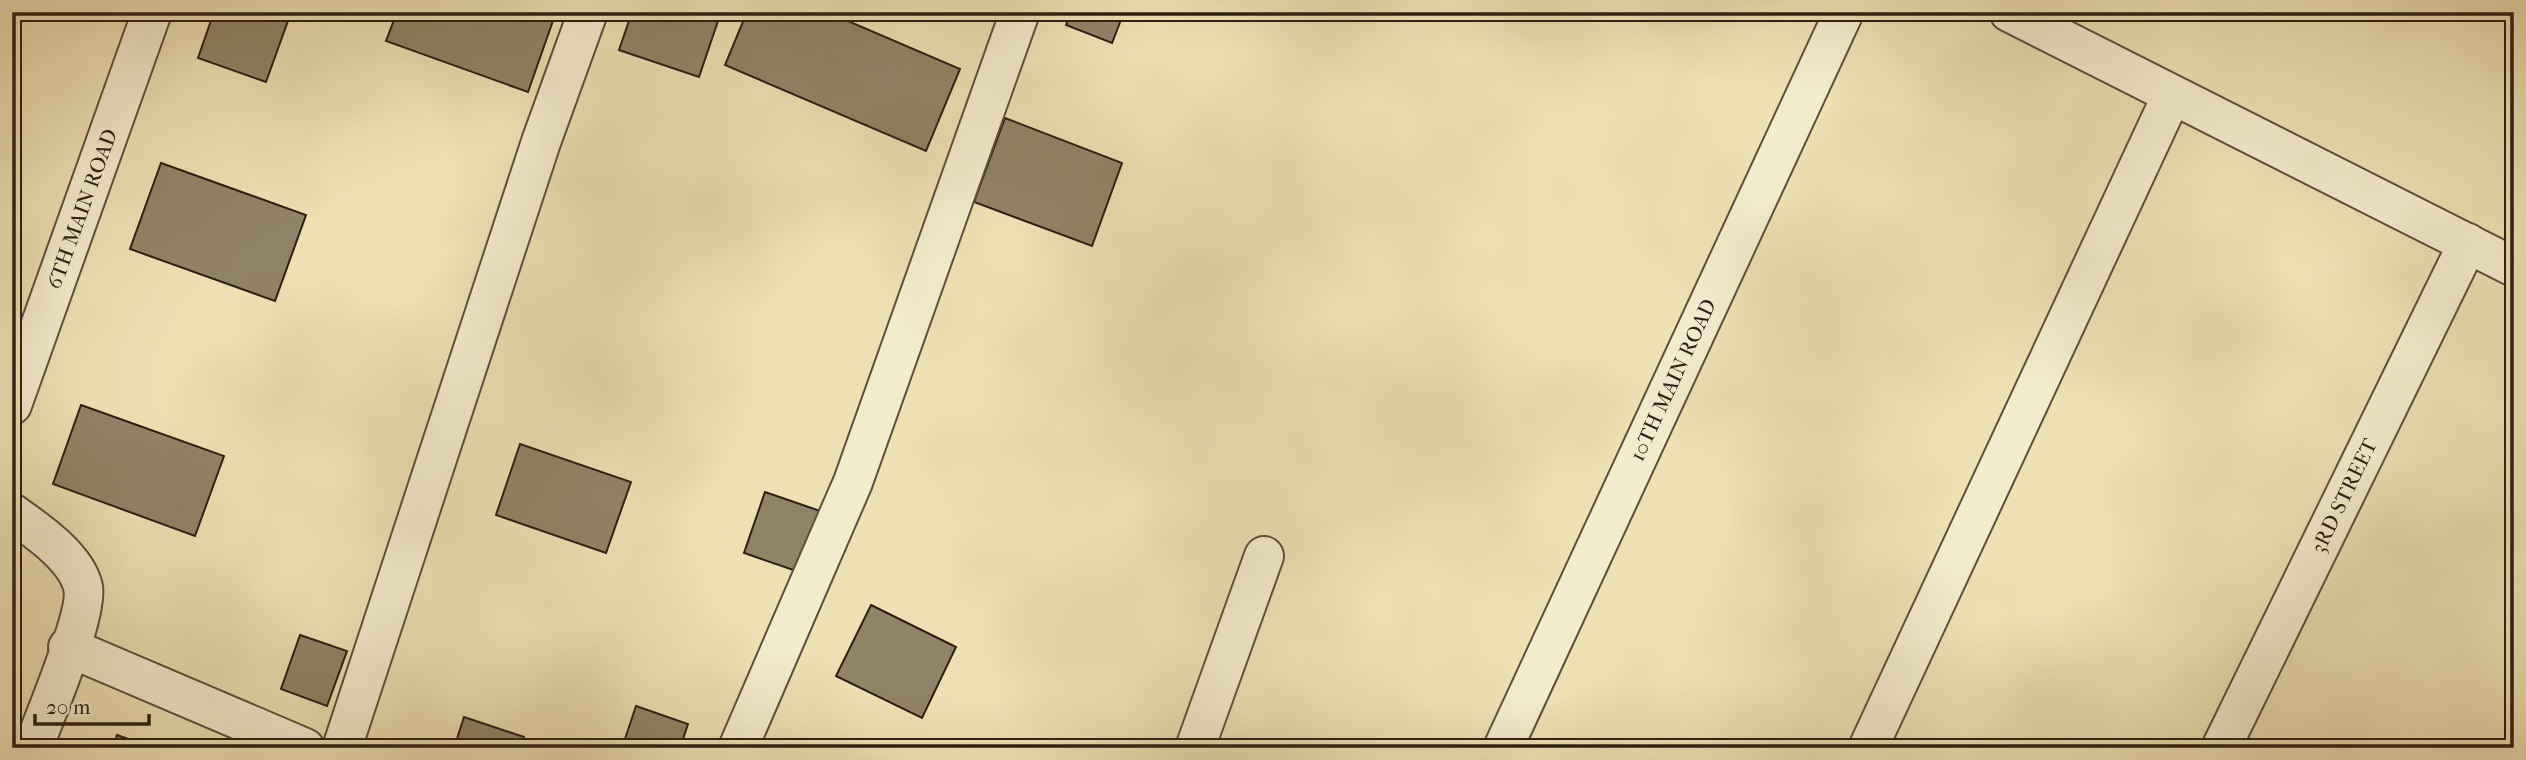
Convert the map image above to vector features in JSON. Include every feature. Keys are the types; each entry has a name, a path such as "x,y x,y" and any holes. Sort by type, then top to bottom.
{"street":[{"name":"6TH MAIN ROAD","path":"12,405 152,12"},
{"path":"342,748 541,142 588,12"},
{"path":"738,748 853,482 1020,12"},
{"name":"10TH MAIN ROAD","path":"1503,748 1844,12"},
{"path":"2009,12 2514,267"},
{"path":"1868,748 2172,95"},
{"name":"3RD STREET","path":"2221,748 2468,243"},
{"path":"12,513 69,562 83,587 83,601 33,748"},
{"path":"1195,748 1264,556"},
{"path":"68,647 305,748"}],"building":[{"path":"214,12 282,12 290,15 266,82 198,58"},
{"path":"397,12 556,12 528,92 386,41"},
{"path":"632,12 721,12 699,77 619,50"},
{"path":"747,12 827,12 960,69 926,151 725,65"},
{"path":"1071,12 1124,12 1112,43 1066,25"},
{"path":"1005,118 1122,163 1092,246 974,202"},
{"path":"161,163 306,215 275,301 130,249"},
{"path":"81,405 224,456 195,536 53,484"},
{"path":"520,444 631,482 606,553 496,515"},
{"path":"765,492 826,513 805,574 744,553"},
{"path":"871,605 956,647 922,718 836,676"},
{"path":"300,635 347,651 327,706 281,689"},
{"path":"636,706 688,724 680,748 622,748"},
{"path":"464,717 524,737 521,748 454,748"},
{"path":"117,735 154,748 113,748"}]}
